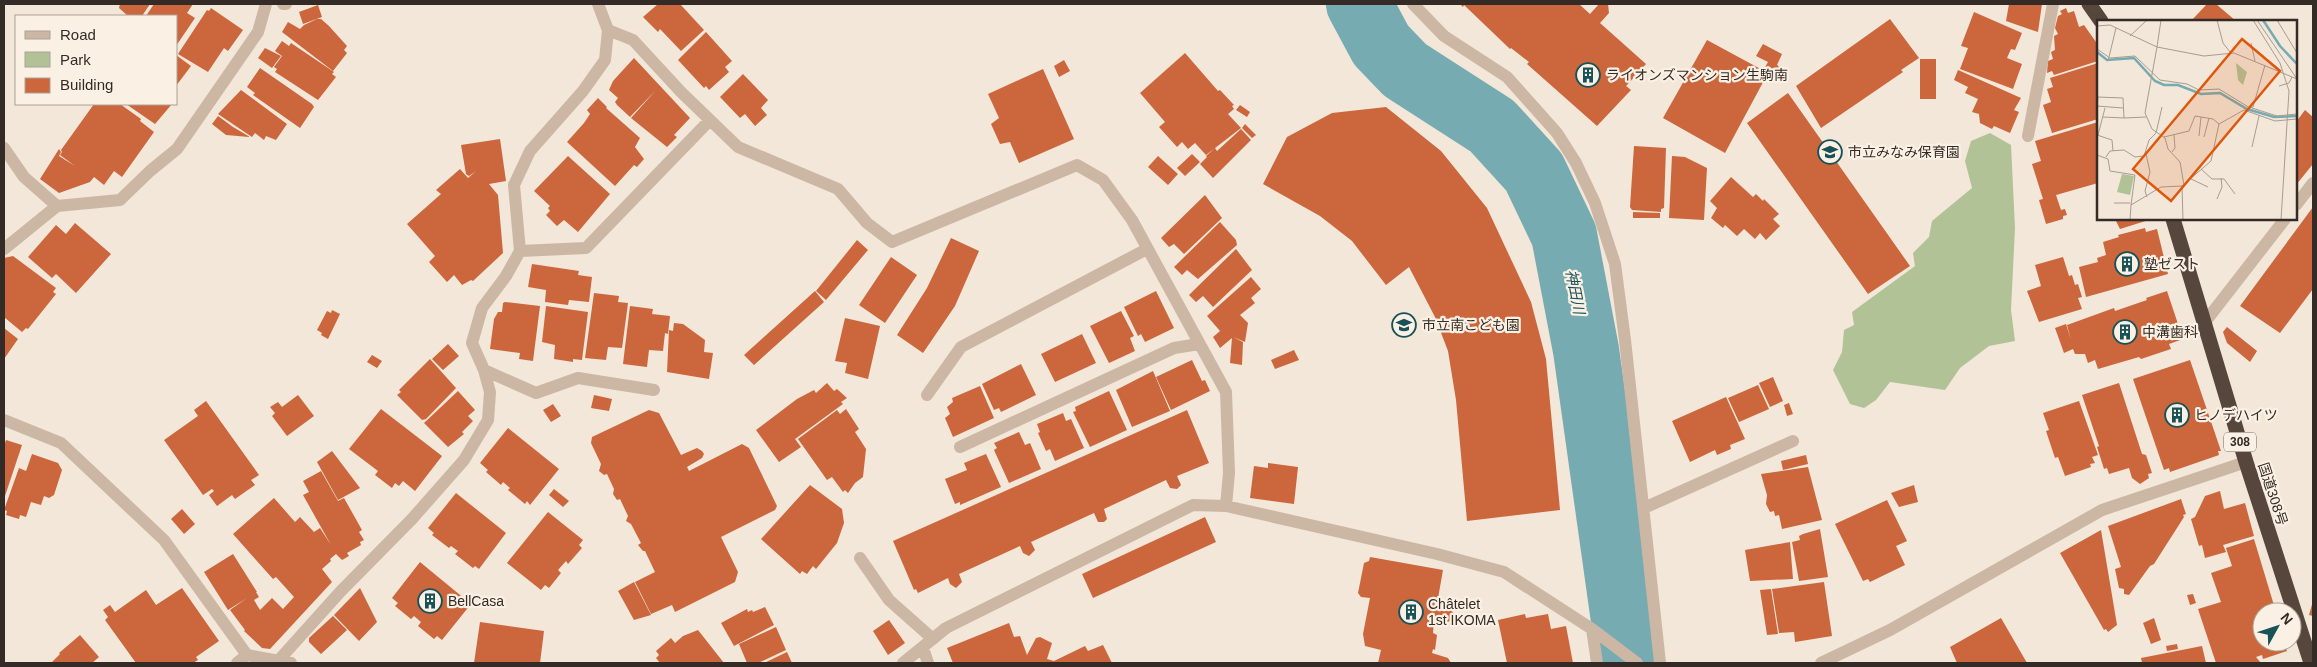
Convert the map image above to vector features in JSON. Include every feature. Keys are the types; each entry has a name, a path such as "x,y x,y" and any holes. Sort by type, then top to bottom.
{"highway":[{"path":"2089,4 2100,20"},
{"name":"国道308号","path":"2173,220 2246,462 2311,663"}],"street":[{"path":"4,248 57,206 120,200 150,171 178,149 258,32 266,4"},
{"path":"4,420 61,443 164,540 248,655 284,662 341,591 412,519 464,460 488,420 490,392 484,370 472,343 482,308 506,276 520,251 514,185 530,151 583,91 605,60 608,30 598,4"},
{"path":"1413,4 1444,36 1507,77 1557,133 1591,193 1615,264 1660,663"},
{"path":"2028,136 2053,4"},
{"path":"608,30 634,40 681,92 738,147 838,189 867,223 892,242 1077,165 1103,180 1132,220 1226,392 1230,473 1226,506"},
{"path":"520,251 586,248 710,120"},
{"path":"4,148 24,177 57,206"},
{"path":"2297,204 2313,183"},
{"path":"2205,322 2284,220"},
{"path":"927,395 962,347 1147,248"},
{"path":"960,447 1174,348 1199,344"},
{"path":"484,370 536,393 578,378 654,390"},
{"path":"1644,508 1793,441"},
{"path":"1821,663 1890,630 2102,510 2246,462"},
{"path":"903,663 946,628 1193,505 1226,506 1437,554 1504,572 1592,628 1637,663"},
{"path":"860,558 889,600 933,639"},
{"path":"1592,628 1597,663"},
{"path":"922,648 928,663"},
{"path":"237,663 248,655"}],"green space":[{"path":"1990,133 2011,145 2015,228 2011,310 2015,341 1989,346 1960,368 1945,390 1890,382 1876,400 1864,408 1850,404 1833,370 1842,352 1844,330 1854,325 1852,312 1915,266 1913,253 1929,237 1932,221 1972,188 1965,161 1971,141"}],"building":[{"path":"120,4 150,4 143,15 127,15 119,8"},
{"path":"154,4 193,4 187,13 195,18 178,43 178,15 147,15"},
{"path":"658,4 680,4 704,30 681,51 660,29 658,32 643,17"},
{"name":"ライオンズマンション生駒南","path":"1460,4 1579,4 1590,14 1599,4 1608,4 1609,13 1600,23 1646,64 1626,86 1631,90 1597,126 1527,64 1529,62 1510,49 1464,5 1463,7"},
{"path":"2009,4 2042,4 2038,32 2006,21"},
{"path":"2207,4 2216,4 2235,20 2192,20"},
{"path":"318,5 322,17 303,24 299,12"},
{"path":"211,8 243,30 228,51 224,48 208,72 178,54 207,10 209,11"},
{"path":"2066,8 2068,13 2074,11 2079,27 2084,25 2096,42 2097,61 2054,75 2052,71 2047,73 2048,61 2053,59 2051,52 2055,50 2054,36 2058,34 2055,28 2058,16 2062,14 2060,11"},
{"path":"1974,12 2022,33 2015,50 2011,49 2007,58 2022,64 2013,89 1960,69 1968,48 1961,46"},
{"path":"317,19 321,19 329,26 347,46 344,50 347,53 333,71 282,32 288,22 300,29"},
{"path":"1890,19 1919,58 1901,70 1903,72 1821,128 1796,86"},
{"path":"706,32 732,61 725,67 729,72 709,90 706,86 704,88 678,60"},
{"path":"1707,40 1768,73 1725,153 1663,118"},
{"path":"282,41 289,46 291,43 334,72 332,74 336,77 318,100 275,72 277,69 274,67 282,56 275,51"},
{"path":"1763,44 1782,54 1777,65 1781,68 1776,76 1764,69 1768,62 1756,56"},
{"path":"265,48 281,56 272,68 258,58"},
{"path":"1185,53 1218,91 1220,90 1234,105 1232,106 1234,109 1228,114 1241,128 1206,155 1195,143 1188,149 1182,142 1177,147 1159,127 1165,122 1140,93"},
{"path":"178,56 191,66 178,83"},
{"path":"634,58 690,118 674,135 677,137 667,147 631,118 656,90 630,117 617,105 615,102 618,98 609,90 613,81"},
{"path":"1920,59 1936,59 1936,99 1920,99"},
{"path":"1064,60 1070,71 1059,77 1054,66"},
{"path":"2097,63 2097,119 2052,133 2043,105 2051,102 2047,89 2053,87 2050,78"},
{"path":"260,68 314,107 300,128 253,95 255,93 247,87"},
{"path":"1043,69 1074,139 1019,163 1010,142 1000,144 991,124 999,118 988,94"},
{"path":"1958,70 2021,98 2014,110 2019,112 2010,133 1994,126 1992,129 1980,123 1979,114 1972,112 1978,99 1965,93 1968,87 1954,80"},
{"path":"743,74 768,100 761,108 767,115 755,126 745,114 740,118 720,97"},
{"path":"241,90 287,124 276,140 266,136 264,140 255,133 252,137 218,114"},
{"path":"1788,93 1910,266 1868,294 1747,123"},
{"path":"598,98 606,108 640,138 635,147 644,159 637,167 634,165 615,186 567,142 584,123 590,114 587,110"},
{"path":"93,105 121,105 141,119 140,121 154,132 122,177 114,171 104,185 94,177 90,182 59,193 40,179 59,149 61,152 59,156 75,166 60,155 62,152 61,150"},
{"path":"127,105 171,105 155,124"},
{"path":"1240,105 1250,112 1247,117 1236,110"},
{"path":"1386,107 1441,151 1487,208 1531,302 1546,359 1560,510 1467,521 1456,400 1448,351 1435,317 1409,267 1386,285 1352,241 1320,216 1263,184 1287,137 1332,113"},
{"path":"2305,110 2313,117 2313,164 2297,184 2297,121"},
{"path":"218,116 250,137 226,135 212,124"},
{"path":"2097,122 2097,183 2056,195 2061,210 2065,209 2067,215 2063,216 2063,219 2046,224 2039,200 2043,199 2032,164 2041,161 2035,141"},
{"path":"1245,124 1256,135 1252,138 1242,128"},
{"path":"1241,129 1251,140 1213,178 1200,164 1215,148 1217,151"},
{"path":"500,139 506,181 489,184 498,195 503,253 473,281 471,280 462,285 454,275 447,282 429,262 435,256 407,224 441,194 436,190 460,169 468,178 476,171 469,176 466,174 461,145"},
{"path":"1634,146 1666,148 1664,208 1661,209 1661,212 1632,210 1630,207"},
{"path":"1192,154 1200,162 1185,176 1177,168"},
{"path":"568,156 610,194 578,232 564,220 557,226 546,215 550,211 548,208 550,206 534,191"},
{"path":"1158,156 1178,174 1168,185 1148,167"},
{"path":"1672,156 1685,157 1707,168 1704,220 1669,218"},
{"path":"1731,177 1753,197 1756,194 1763,201 1764,199 1779,214 1773,219 1780,226 1766,240 1760,233 1755,239 1744,229 1737,236 1725,225 1723,228 1711,218 1717,208 1710,201"},
{"path":"1205,195 1222,218 1184,254 1174,244 1169,247 1161,238"},
{"path":"2313,207 2313,289 2280,333 2240,306"},
{"path":"1633,212 1660,213 1660,218 1633,218"},
{"path":"2116,220 2149,220 2120,229"},
{"path":"1220,222 1236,240 1237,245 1198,279 1187,270 1182,275 1174,267"},
{"path":"75,223 111,254 76,293 56,274 52,278 28,257 56,225 66,234"},
{"name":"塾ゼスト","path":"2145,228 2146,232 2157,229 2168,274 2086,297 2079,267 2098,262 2097,258 2106,255 2103,242 2119,237 2118,235"},
{"path":"951,238 979,251 955,306 923,353 897,335 927,288"},
{"path":"857,240 868,250 826,300 816,291"},
{"path":"1236,249 1252,270 1213,307 1203,296 1196,302 1189,295"},
{"path":"13,256 56,288 53,292 56,294 28,329 26,328 22,332 4,317 4,258"},
{"path":"891,257 917,275 885,323 859,305"},
{"path":"2063,257 2069,276 2072,275 2075,285 2078,284 2082,297 2078,298 2082,309 2039,322 2027,291 2041,286 2035,265"},
{"path":"532,264 579,271 578,275 592,277 589,302 569,300 568,305 545,302 546,290 528,287"},
{"path":"1251,277 1261,289 1251,298 1255,303 1240,315 1248,323 1245,342 1233,337 1243,342 1242,365 1230,363 1232,338 1220,348 1213,337 1220,331 1207,316"},
{"path":"815,291 824,302 754,365 744,355"},
{"path":"1156,291 1174,328 1145,342 1141,334 1138,336 1124,307"},
{"name":"中溝歯科","path":"2167,291 2183,339 2169,344 2171,349 2141,359 2139,357 2098,369 2095,360 2088,363 2085,354 2075,354 2073,349 2064,353 2055,328 2066,324 2071,340 2067,325 2114,308 2115,311"},
{"path":"594,293 619,296 618,302 628,303 622,348 608,347 606,360 585,358"},
{"path":"503,303 540,306 533,361 519,359 520,353 490,349 494,319 498,312 502,312"},
{"path":"546,306 588,312 582,360 573,359 573,362 554,359 555,345 542,342"},
{"path":"630,306 653,309 652,314 670,316 668,334 665,333 663,351 649,350 647,367 623,364"},
{"path":"332,310 340,314 328,339 317,330 327,311 331,313"},
{"path":"1121,311 1134,336 1130,338 1135,351 1109,363 1090,326"},
{"path":"845,318 880,326 868,379 845,373 847,363 835,361"},
{"path":"674,323 683,324 705,340 704,352 713,353 709,379 667,372 669,330 673,331"},
{"path":"2227,327 2257,351 2250,362 2227,343 2223,332"},
{"path":"4,328 18,339 4,359"},
{"path":"1082,334 1096,363 1055,382 1041,354"},
{"path":"448,344 459,356 443,370 432,359"},
{"path":"1294,350 1299,360 1275,369 1271,360"},
{"path":"372,355 382,361 377,368 367,362"},
{"path":"430,359 456,388 426,419 422,420 397,395 401,392 399,390"},
{"path":"1192,360 1202,381 1205,380 1210,391 1171,410 1156,377"},
{"name":"ヒノデハイツ","path":"2190,360 2221,451 2218,451 2219,455 2170,472 2169,468 2164,470 2133,379"},
{"path":"1021,364 1036,395 1001,412 999,408 994,410 982,384"},
{"path":"1153,371 1170,411 1132,427 1116,390"},
{"path":"1773,377 1783,401 1770,407 1759,383"},
{"path":"827,383 834,391 837,389 847,398 841,402 843,404 795,439 801,447 779,462 756,430 797,399 814,390 816,393"},
{"path":"2119,383 2142,454 2146,455 2152,473 2148,474 2149,478 2140,484 2132,478 2129,468 2109,474 2107,468 2104,469 2097,447 2099,446 2082,395"},
{"path":"1758,385 1769,409 1739,422 1728,398"},
{"path":"980,386 994,418 953,437 945,418 950,414 947,407 953,402 952,398"},
{"path":"458,391 475,410 468,416 473,421 462,432 464,434 448,447 424,423"},
{"path":"1109,391 1127,430 1090,447 1073,412 1076,411 1075,407"},
{"path":"298,395 314,416 287,436 272,416 275,413 270,407 278,402 282,407"},
{"path":"594,395 612,399 609,411 591,408"},
{"path":"1726,397 1745,439 1730,445 1731,449 1717,455 1715,450 1690,462 1672,421"},
{"path":"206,401 259,475 251,480 255,485 235,499 232,495 217,506 209,495 214,491 212,489 203,495 164,440 198,416 194,410"},
{"path":"2079,401 2098,455 2092,457 2095,463 2090,464 2091,467 2065,476 2058,457 2055,458 2046,431 2049,430 2043,413"},
{"path":"1789,403 1793,414 1787,416 1784,405"},
{"path":"553,404 561,416 551,422 543,410"},
{"path":"381,409 442,456 415,491 403,481 399,486 395,483 392,488 375,475 378,471 349,449"},
{"path":"846,409 859,429 855,432 866,449 863,477 855,483 848,493 845,490 843,492 832,477 827,480 798,439 837,410 840,414"},
{"path":"649,410 659,413 681,455 697,448 704,454 702,458 687,467 689,471 742,444 749,448 777,506 775,510 721,537 738,572 735,582 675,612 672,605 651,614 635,582 655,572 645,551 638,545 641,543 631,524 626,521 628,516 620,499 617,500 613,494 614,489 607,474 604,475 599,471 601,464 591,443 592,437"},
{"path":"1187,410 1209,463 1177,476 1181,485 1177,489 1170,488 1166,480 1104,509 1107,519 1104,522 1098,522 1094,513 1031,542 1035,550 1029,556 1023,553 1020,546 959,574 962,582 956,588 950,584 948,578 918,593 916,589 914,590 893,541"},
{"path":"1063,413 1066,421 1071,419 1084,448 1055,461 1050,449 1046,451 1038,433 1040,432 1037,424"},
{"path":"508,428 559,469 530,505 527,501 525,504 508,490 510,488 503,482 501,485 486,472 488,470 480,463"},
{"path":"1019,432 1025,445 1030,443 1041,469 1009,483 994,450 997,448 994,443"},
{"path":"6,440 22,445 4,499 4,446"},
{"path":"332,451 360,488 338,500 317,462"},
{"path":"32,454 58,463 62,470 54,495 49,498 44,496 41,505 31,502 26,517 20,515 19,519 6,515 7,511 4,510 19,468 26,471"},
{"path":"986,454 1001,487 960,505 960,502 955,504 945,479 967,470 964,463"},
{"path":"1806,455 1808,464 1783,470 1781,461"},
{"path":"1268,463 1298,467 1294,504 1250,498 1254,466 1268,468"},
{"path":"1808,467 1822,520 1782,529 1779,515 1775,516 1774,511 1770,512 1766,504 1767,495 1761,474"},
{"path":"321,471 338,501 344,498 362,530 359,532 364,540 360,542 361,545 347,553 349,556 342,560 336,554 330,559 331,561 322,569 332,582 270,649 262,648 244,631 230,610 247,598 228,610 204,572 233,554 257,592 259,597 254,600 260,610 272,598 283,609 294,597 276,577 273,579 233,534 274,498 295,522 300,517 314,532 320,528 331,545 303,495 309,492 303,481"},
{"path":"810,485 842,509 844,523 837,543 816,569 813,566 807,574 802,571 800,574 761,539"},
{"path":"1914,485 1918,502 1899,507 1891,493"},
{"path":"554,489 569,501 563,507 549,495"},
{"path":"2220,491 2224,509 2245,503 2254,536 2223,545 2226,552 2205,558 2202,545 2199,546 2191,519 2195,517 2205,496"},
{"name":"BellCasa","path":"456,493 506,533 479,569 475,566 473,568 455,554 458,551 451,546 449,548 432,535 434,533 428,528"},
{"path":"2181,499 2186,514 2183,515 2184,517 2154,564 2150,566 2129,595 2124,594 2124,589 2119,588 2115,569 2121,567 2108,526"},
{"path":"1887,500 1907,541 1896,546 1905,565 1870,582 1868,579 1863,581 1835,524"},
{"path":"182,509 195,524 184,534 171,519"},
{"name":"BellCasa","path":"548,512 583,540 579,545 582,548 568,564 566,561 558,570 561,573 549,588 545,585 541,590 507,563"},
{"path":"1205,517 1216,542 1093,598 1082,574"},
{"path":"1820,529 1828,577 1799,581 1792,542 1800,540 1799,536 1803,534"},
{"path":"2101,530 2117,625 2108,632 2106,629 2104,630 2060,553"},
{"path":"2254,539 2273,602 2252,602 2252,652 2284,652 2263,659 2262,655 2256,657 2261,663 2216,663 2198,609 2221,602 2211,573 2232,566 2226,548"},
{"path":"1790,542 1793,579 1750,581 1745,550"},
{"name":"Châtelet 1st IKOMA","path":"1370,557 1443,570 1437,604 1448,606 1454,614 1454,618 1448,622 1434,620 1433,633 1437,635 1435,650 1433,649 1432,653 1448,658 1451,663 1378,663 1381,650 1365,646 1363,634 1370,598 1361,597 1358,593 1364,563 1369,561"},
{"name":"BellCasa","path":"420,562 471,604 442,640 437,636 434,639 418,626 421,622 414,616 411,619 395,606 398,603 392,598"},
{"path":"634,582 651,615 634,620 618,591"},
{"path":"1824,582 1832,636 1795,642 1794,632 1779,633 1772,589"},
{"path":"182,588 219,641 196,657 198,660 193,663 136,663 105,620 108,617 103,610 110,605 115,612 146,590 156,605"},
{"path":"360,588 377,622 359,641 334,615"},
{"path":"1771,589 1778,634 1767,635 1760,590"},
{"path":"2193,594 2196,603 2190,605 2187,595"},
{"path":"2313,601 2313,616 2309,615"},
{"path":"765,607 774,625 734,646 721,623 747,609 748,612 752,610 753,612"},
{"path":"1525,614 1526,618 1548,614 1551,629 1566,626 1573,663 1507,663 1498,620"},
{"path":"333,616 347,630 321,654 309,642 309,638"},
{"path":"2001,618 2027,663 1957,663 1950,647"},
{"path":"2154,618 2161,640 2151,644 2143,623"},
{"path":"889,620 905,643 888,655 873,631"},
{"name":"BellCasa","path":"480,622 544,631 540,663 474,663"},
{"path":"1009,623 1014,637 1020,636 1027,655 1036,638 1040,637 1052,643 1047,659 1054,661 1085,646 1088,651 1103,645 1112,663 953,663 947,648"},
{"path":"776,627 786,650 758,663 747,663 739,644"},
{"path":"698,630 724,663 660,663 656,658 659,655 656,651 671,638 675,643 683,636"},
{"path":"80,635 99,657 92,663 51,663 59,653"},
{"path":"2177,644 2178,649 2167,651 2166,646"},
{"path":"2202,646 2206,663 2142,663 2141,658"},
{"path":"787,652 792,663 764,663"}],"waterway":[{"name":"神田川","path":"1359,4 1381,45 1405,70 1492,126 1534,172 1564,235 1586,350 1630,663"}],"place":[{"name":"ライオンズマンション生駒南","path":"1588,75"},
{"name":"市立みなみ保育園","path":"1830,152"},
{"name":"塾ゼスト","path":"2127,264"},
{"name":"市立南こども園","path":"1404,325"},
{"name":"中溝歯科","path":"2125,332"},
{"name":"ヒノデハイツ","path":"2177,415"},
{"name":"BellCasa","path":"430,601"},
{"name":"Châtelet 1st IKOMA","path":"1411,612"}]}
